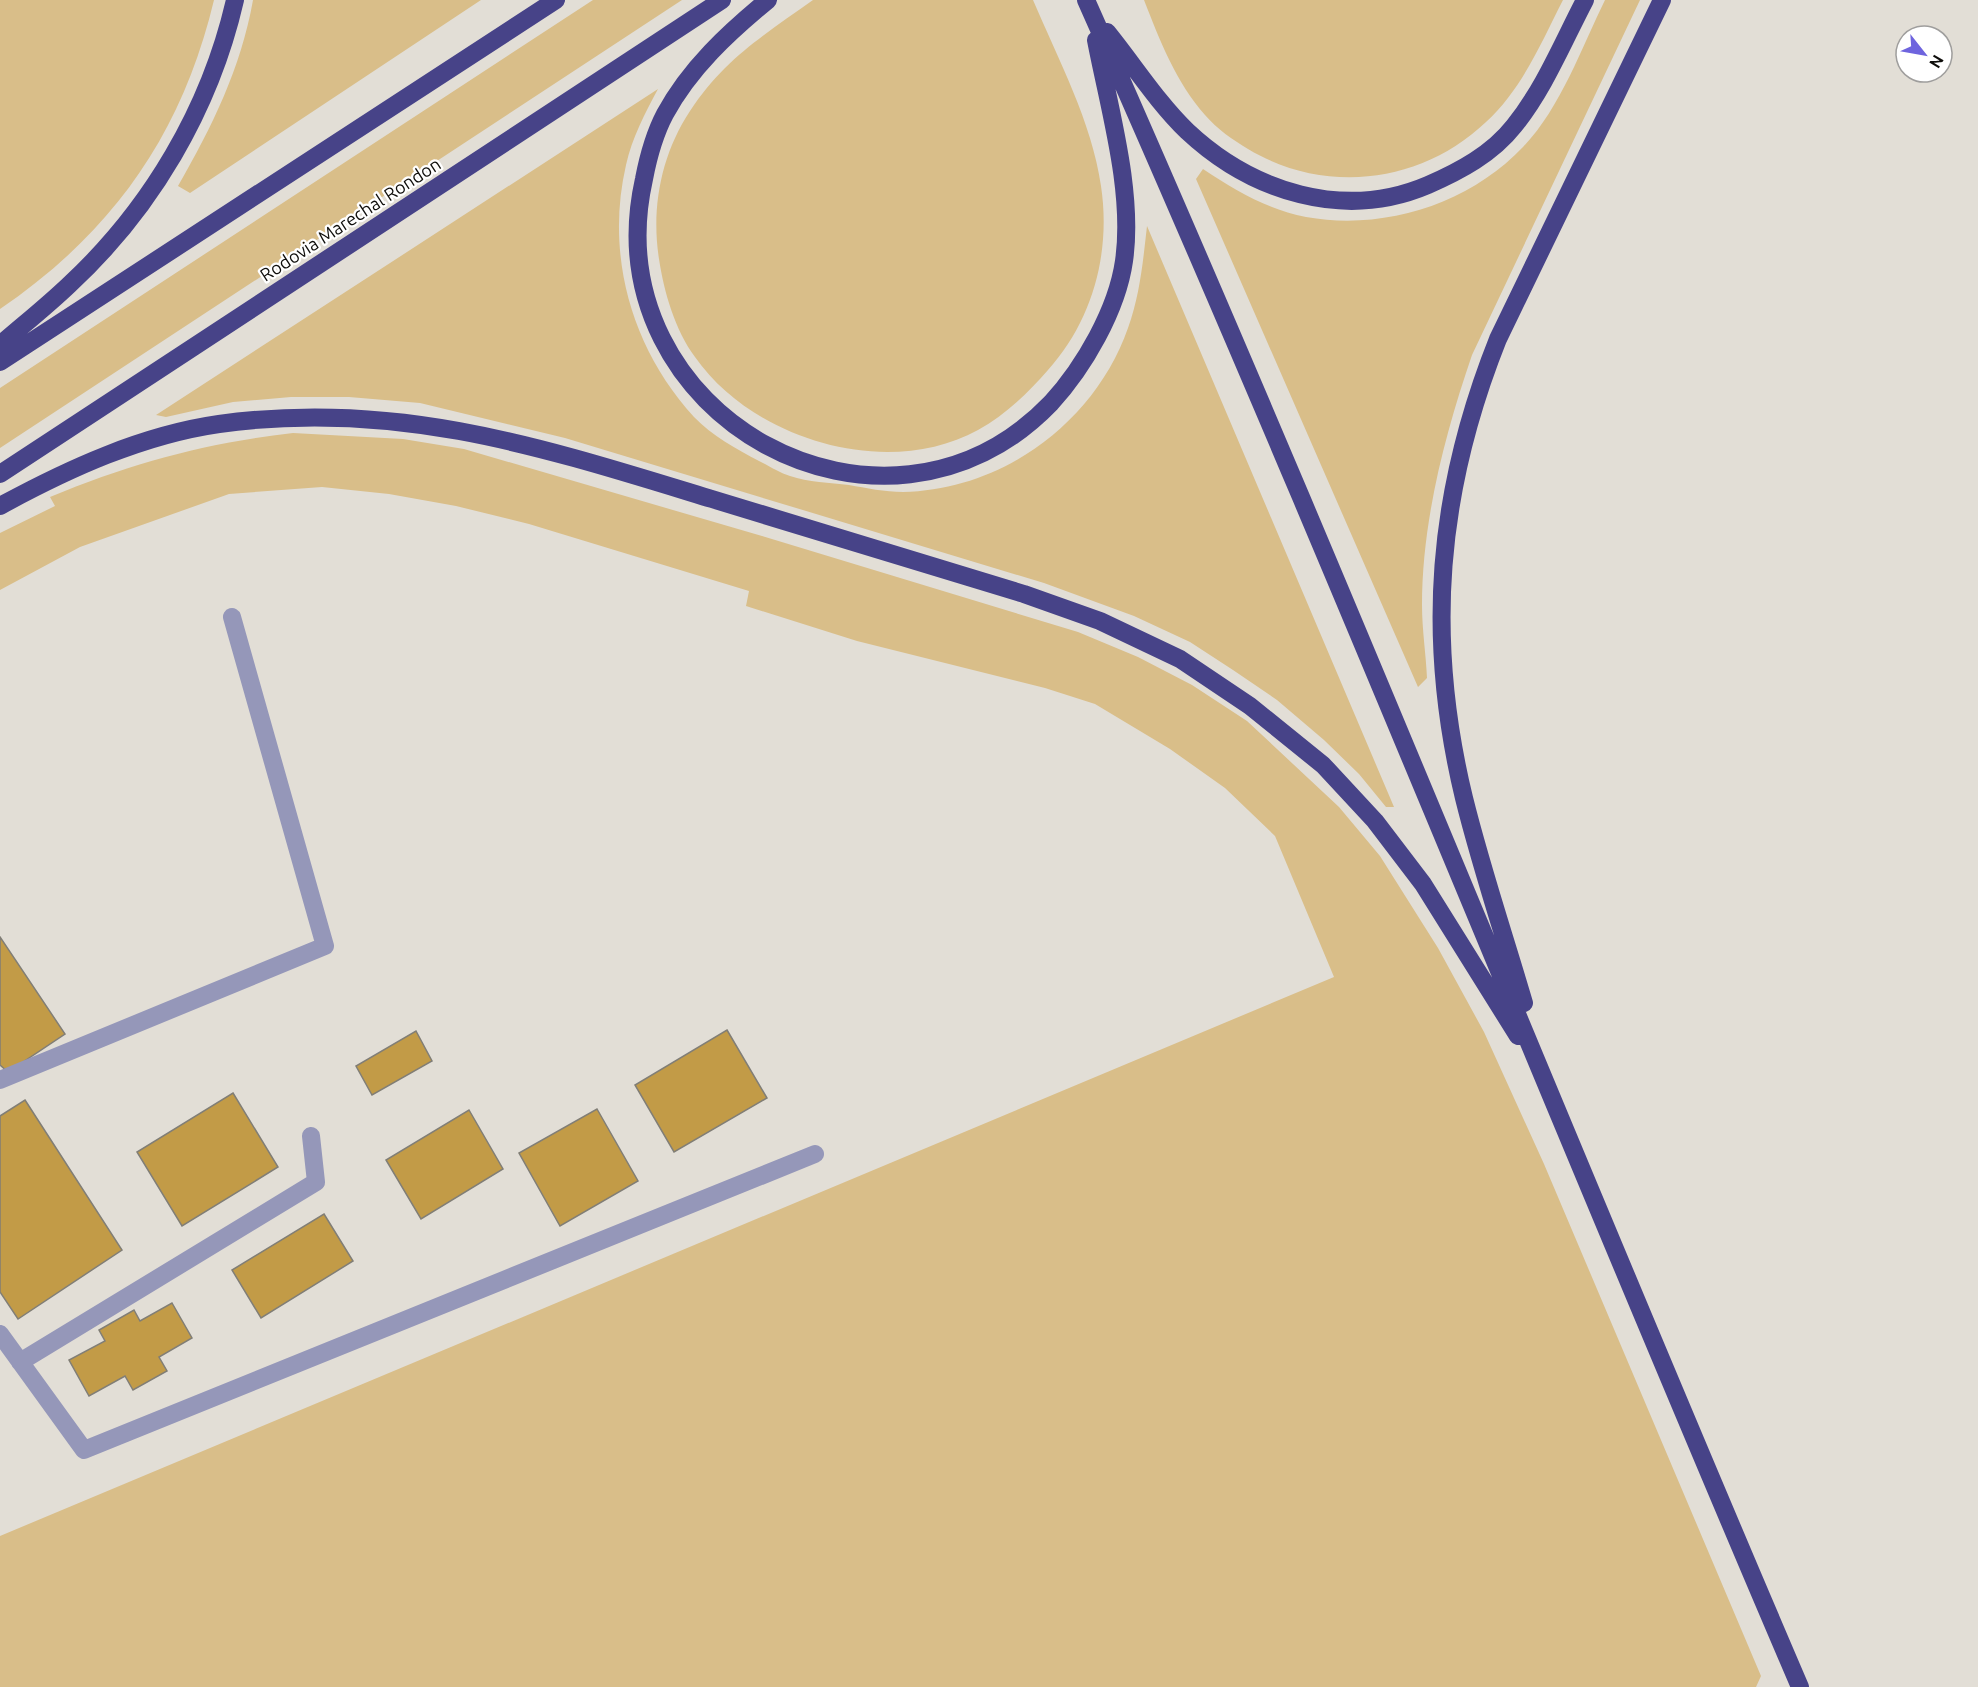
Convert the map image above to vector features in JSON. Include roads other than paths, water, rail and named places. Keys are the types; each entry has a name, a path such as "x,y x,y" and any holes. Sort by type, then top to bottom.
{"highway":[{"path":"0,345 70,284 118,232 151,190 180,145 206,93 227,36 235,0"},
{"path":"0,362 556,0"},
{"name":"Rodovia Marechal Rondon","path":"0,474 722,0"},
{"path":"768,0 724,37 686,82 664,116 647,164 637,210 636,254 645,297 660,339 686,380 724,418 764,445 808,463 854,474 903,474 947,467 989,451 1027,428 1060,393 1088,355 1110,309 1124,262 1125,212 1120,163 1088,4"},
{"path":"1088,4 1187,131 1216,154 1250,177 1285,191 1325,201 1364,201 1406,195 1480,158 1513,127 1539,88 1585,0"},
{"path":"1549,1086 1464,798 1450,726 1442,657 1440,595 1446,526 1458,462 1475,396 1498,339 1662,0"},
{"path":"1088,4 1170,190 1797,1679"},
{"path":"0,506 62,473 143,442 217,424 293,416 387,420 475,432 558,452 1024,594 1100,621 1180,659 1250,706 1323,765 1375,821 1423,884 1549,1086"}],"lane":[{"path":"0,1080 326,946 232,617"},
{"path":"20,1362 316,1182 311,1136"},
{"path":"0,1334 84,1450 815,1154"}]}
